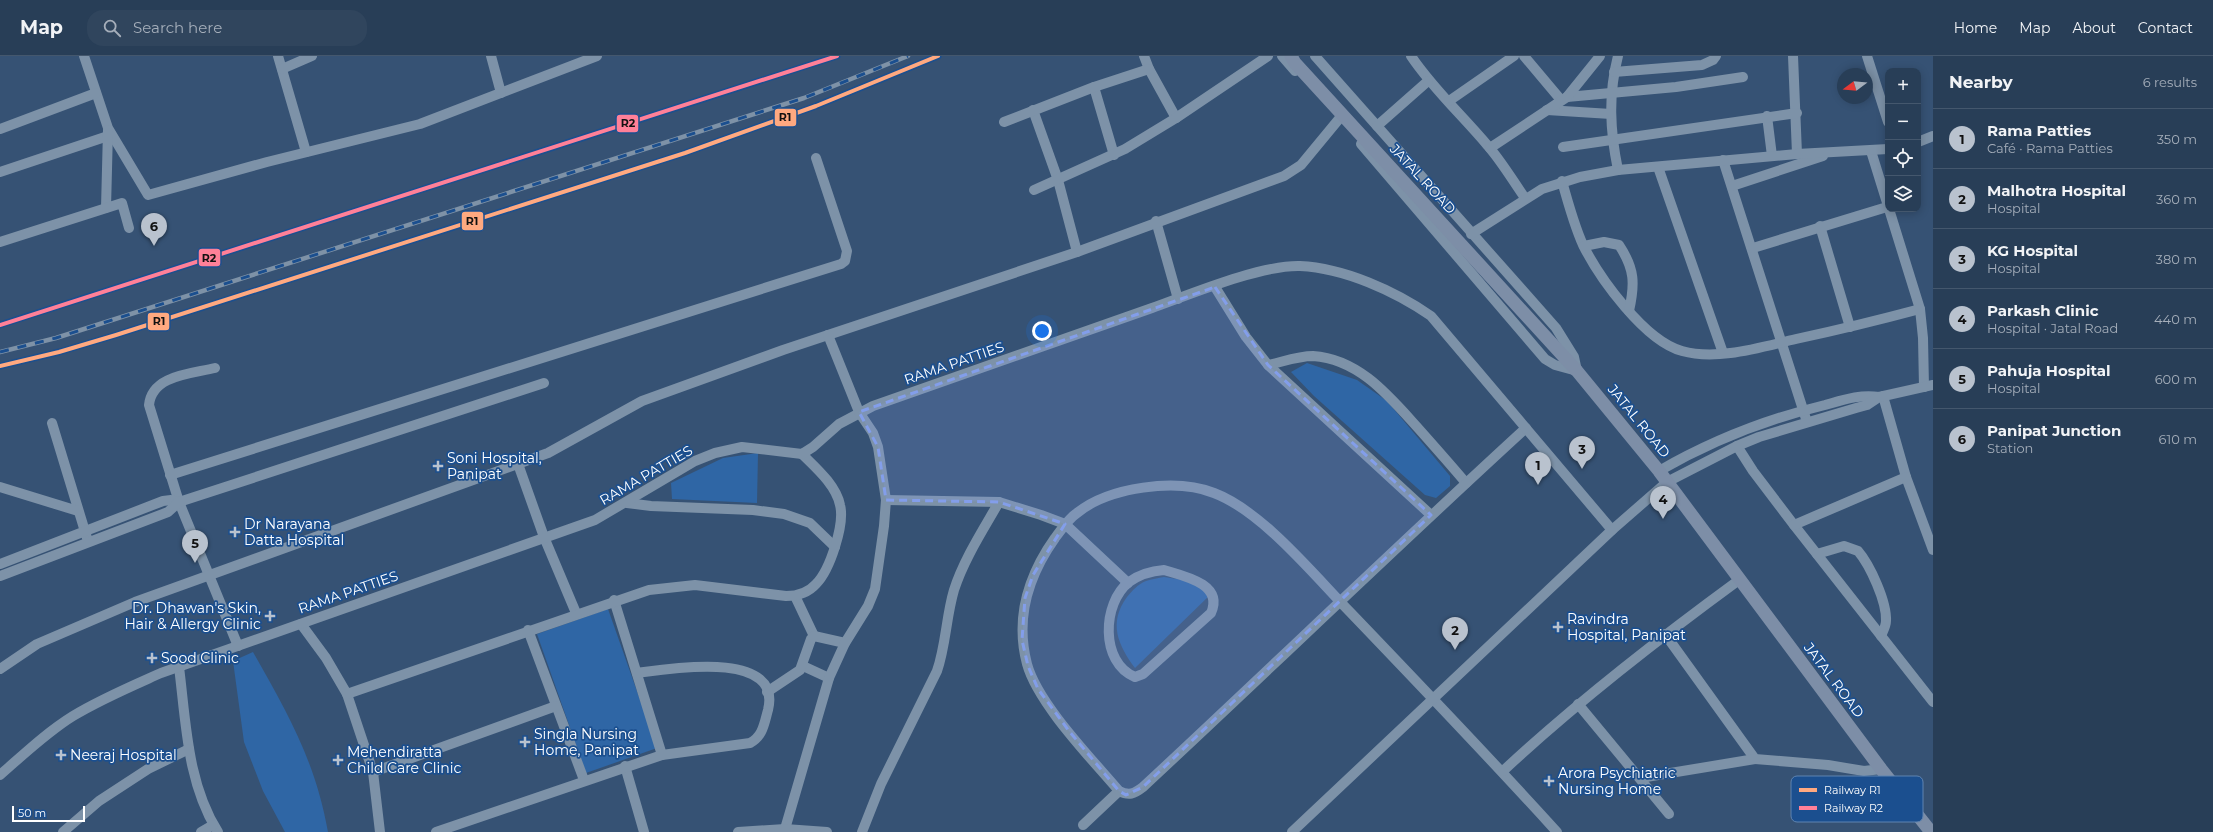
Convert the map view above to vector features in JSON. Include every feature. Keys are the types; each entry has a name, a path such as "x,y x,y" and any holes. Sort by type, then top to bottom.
{"main road":[{"name":"JATAL ROAD","path":"1291,56 1295,63 1577,371 1659,471 1887,776"},
{"name":"JATAL ROAD","path":"1923,822 1931,832"}],"street":[{"path":"84,56 108,132 148,195 306,152 420,124 597,56"},
{"path":"278,56 306,152"},
{"path":"282,69 312,56"},
{"path":"491,56 501,93"},
{"path":"1144,56 1149,69 1176,118"},
{"path":"1034,190 1114,155 1176,118 1268,56"},
{"path":"1282,56 1339,119 1545,359 1555,365 1577,371"},
{"path":"1315,56 1471,234 1556,328 1571,351 1577,371"},
{"path":"1411,56 1428,81 1449,101 1490,148 1525,198"},
{"path":"1449,101 1514,56"},
{"path":"1524,56 1564,98"},
{"path":"1490,148 1564,98 1600,56"},
{"path":"1618,56 1611,93 1612,140 1618,170"},
{"path":"1614,72 1702,65 1713,60 1716,56"},
{"path":"1793,56 1797,113 1797,154"},
{"path":"1867,56 1885,113"},
{"path":"1004,122 1094,87 1149,69"},
{"path":"1564,98 1676,87 1743,77"},
{"path":"1377,126 1428,81"},
{"path":"1094,87 1114,155"},
{"path":"0,129 96,93"},
{"path":"1033,110 1058,180 1077,252"},
{"path":"1546,110 1611,114"},
{"path":"1563,147 1767,116 1797,113"},
{"path":"1767,116 1772,156"},
{"path":"0,669 37,644 92,619 209,575 548,453 642,401 828,335 1077,252 1156,221 1293,171 1301,165 1339,119"},
{"path":"0,172 108,132"},
{"path":"106,208 108,132"},
{"path":"1921,141 1933,136"},
{"path":"1471,234 1525,198 1562,182 1618,170 1797,154 1885,149"},
{"path":"1871,151 1885,200"},
{"path":"1732,186 1834,153"},
{"path":"170,475 841,264 845,261 847,251 816,158"},
{"path":"1723,160 1753,248 1807,422"},
{"path":"1658,167 1723,353"},
{"path":"1562,182 1576,228 1584,246 1603,277 1629,311 1647,331 1666,345 1683,351 1699,354 1723,353 1783,342 1920,309"},
{"path":"0,242 122,203 129,228"},
{"path":"1753,248 1820,226 1885,208"},
{"path":"1659,471 1708,444 1803,410 1858,397 1881,397 1929,386 1920,309 1889,212"},
{"path":"1156,221 1178,299"},
{"path":"1820,226 1850,327"},
{"path":"1584,246 1604,242 1619,245 1630,266 1633,280 1634,290 1629,311"},
{"name":"RAMA PATTIES","path":"0,776 72,716 96,703 180,666 595,520 627,503 695,461 716,453 742,447 802,454 839,424 859,412 1250,274 1298,266 1326,270 1368,283 1412,303 1431,316 1612,530"},
{"path":"1215,286 1246,337 1268,365 1431,515"},
{"path":"785,828 829,678 845,643 868,606 875,589 882,551 886,500 878,447 873,433 859,412 828,335"},
{"path":"1268,365 1311,356 1328,358 1362,373 1376,382 1390,396 1466,483"},
{"path":"215,368 162,382 152,391 149,405 179,502 238,646"},
{"path":"0,576 168,512 179,502 544,383"},
{"path":"1292,832 1612,530 1667,482 1737,446 1807,422 1867,404 1881,397"},
{"path":"1881,397 1906,477 1933,550"},
{"path":"52,423 88,542"},
{"path":"1526,428 1431,515 1340,602 1134,794 1126,795 1119,791 1069,731 1038,689 1028,666 1022,640 1022,618 1025,598 1033,575 1049,547 1065,524 1075,514 1090,504 1139,488 1188,486 1213,492 1235,502 1260,521 1340,602 1503,772 1557,832"},
{"path":"1737,446 1753,471 1881,636 1930,691 1933,702"},
{"path":"348,694 576,613 649,590 679,585 695,585 795,596 806,592 817,584 841,529 840,504 835,492 822,474 802,454"},
{"path":"518,464 544,538 576,613"},
{"path":"1794,525 1906,477"},
{"path":"0,487 78,511"},
{"path":"0,564 163,501 171,500 179,502"},
{"path":"886,500 999,502 1065,524 1128,583"},
{"path":"862,832 881,784 937,671 944,652 954,592 959,577 999,502"},
{"path":"627,503 651,506 753,510 784,514 810,523 834,547"},
{"path":"1817,554 1844,546 1858,550 1870,570 1885,612 1886,625 1881,636"},
{"path":"1164,570 1197,580 1208,588 1214,598 1214,606 1211,613 1143,674 1135,677 1127,673 1116,659 1111,644 1109,623 1112,605 1128,583 1140,575 1164,570"},
{"path":"1503,772 1578,704 1665,634 1740,580"},
{"path":"795,596 814,636"},
{"path":"614,600 662,755"},
{"path":"301,624 326,658 348,694 373,772 380,832"},
{"path":"528,630 584,780"},
{"path":"1665,634 1755,759"},
{"path":"814,636 845,643"},
{"path":"767,692 797,673 802,666 811,639 814,636"},
{"path":"180,666 188,749 202,798 216,828 201,832"},
{"path":"802,666 829,678"},
{"path":"436,832 625,766 662,755 739,745 750,743 758,739 762,731 769,704 767,692 763,683 740,669 697,667 637,673"},
{"path":"1578,704 1669,814"},
{"path":"373,772 556,706"},
{"path":"63,832 99,801 148,769 188,749"},
{"path":"1640,778 1755,759 1828,765 1864,771 1881,769"},
{"path":"625,766 644,832"},
{"path":"1083,825 1119,791"},
{"path":"738,832 785,828 827,832"}],"highlighted area":[{"path":"1215,287 1268,365 1431,515 1143,787 1126,795 1119,791 1069,731 1038,689 1028,666 1022,640 1025,598 1033,575 1065,524 999,502 886,500 878,447 859,412"}],"shaded area":[{"path":"1307,363 1357,380 1387,401 1450,476 1450,486 1436,498 1425,495 1314,396 1291,372"},
{"path":"758,453 757,503 672,499 671,483 723,458"},
{"path":"1164,577 1196,582 1211,594 1135,668 1120,642 1117,625 1118,616 1121,607 1133,590 1143,582"},
{"path":"608,609 657,748 586,773 537,634"},
{"path":"253,652 278,696 299,738 316,782 328,832 285,832 263,791 244,742 233,661"}],"railway":[{"path":"0,352 56,338 804,98 908,56"},
{"path":"0,366 59,352 116,335 685,153 816,106 938,56"}],"rail line":[{"name":"R2","path":"0,325 837,56"},
{"name":"R1","path":"0,366 59,352 116,335 685,153 816,106 938,56"}],"place":[{"name":"Panipat Junction","path":"154,246"},
{"name":"Soni Hospital, Panipat","path":"438,466"},
{"name":"KG Hospital","path":"1582,469"},
{"name":"Rama Patties","path":"1538,485"},
{"name":"Parkash Clinic","path":"1663,519"},
{"name":"Dr Narayana Datta Hospital","path":"235,532"},
{"name":"Pahuja Hospital","path":"195,563"},
{"name":"Dr. Dhawan's Skin, Hair & Allergy Clinic","path":"270,616"},
{"name":"Ravindra Hospital, Panipat","path":"1558,627"},
{"name":"Malhotra Hospital","path":"1455,650"},
{"name":"Sood Clinic","path":"152,658"},
{"name":"Singla Nursing Home, Panipat","path":"525,742"},
{"name":"Neeraj Hospital","path":"61,755"},
{"name":"Mehendiratta Child Care Clinic","path":"338,760"},
{"name":"Arora Psychiatric Nursing Home","path":"1549,781"}]}
